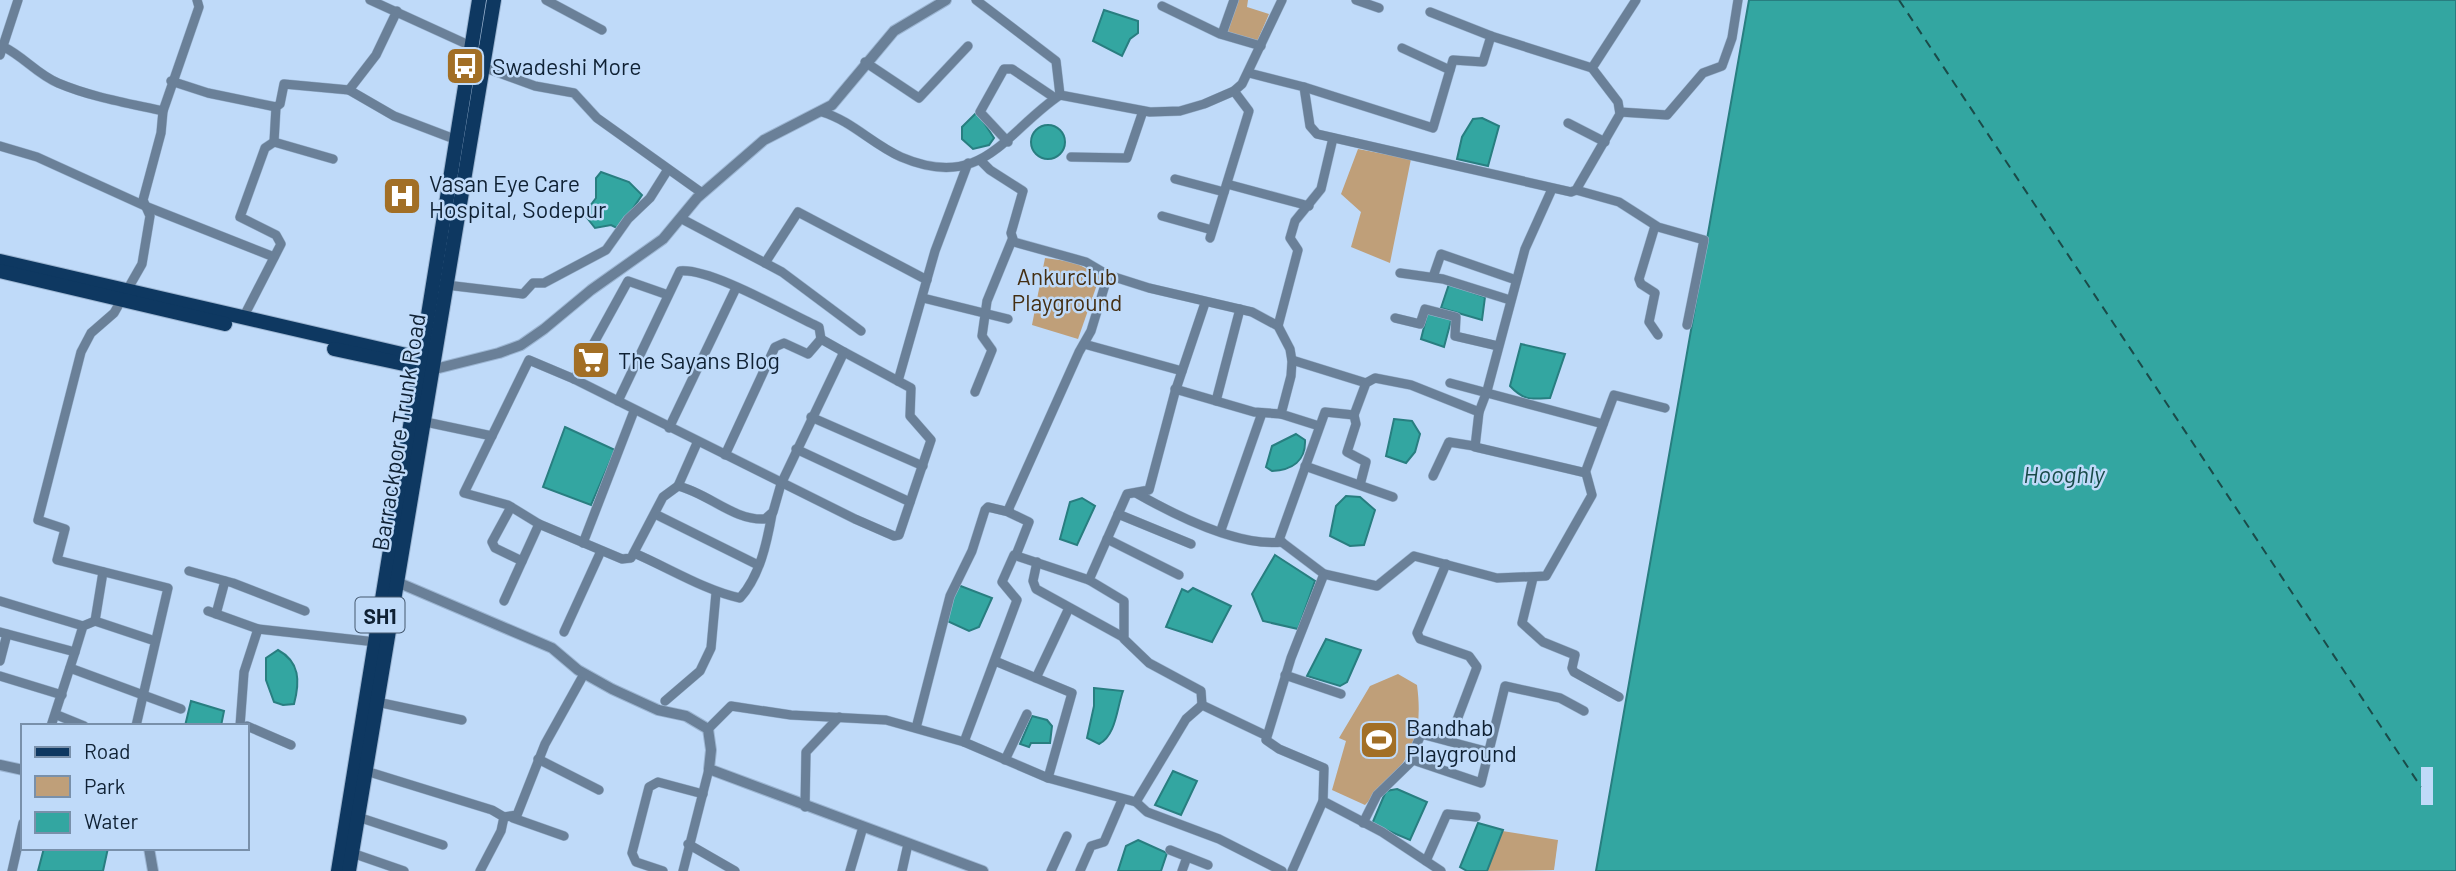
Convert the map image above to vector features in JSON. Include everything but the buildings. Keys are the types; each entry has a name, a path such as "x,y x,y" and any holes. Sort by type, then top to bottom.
{"main road":[{"name":"Barrackpore Trunk Road","path":"338,871 376,642 417,420 446,285 477,57 479,0"},
{"name":"Barrackpore Trunk Road","path":"429,365 457,139 494,0"},
{"path":"0,261 124,296 429,365"},
{"path":"0,271 243,318 429,365"},
{"name":"Barrackpore Trunk Road","path":"349,871 397,582 417,420"}],"street":[{"path":"18,0 2,51 26,58 36,70 57,83 104,98 163,111"},
{"path":"136,724 168,588 57,561 65,529 38,520 81,352 91,333 114,313 142,264 150,216 144,200 161,133 163,111 171,81 199,7 197,0"},
{"path":"370,0 397,11 477,57 535,86 574,93 597,118 667,171 702,193"},
{"path":"546,0 601,30"},
{"path":"429,365 521,345 663,239 702,193 764,140 805,117 822,112 842,94 865,62 894,31 946,0"},
{"path":"822,112 852,124 902,157 927,164 980,160 1009,142 1057,97 1056,61 976,0"},
{"path":"1222,34 1234,0"},
{"path":"1009,142 979,112 1004,69 1012,69 1057,97 1143,111 1180,111 1234,91 1249,73 1282,0"},
{"path":"1356,0 1379,8"},
{"path":"1592,68 1636,0"},
{"path":"1620,112 1667,115 1703,73 1722,66 1732,38 1738,0"},
{"path":"1162,6 1222,34 1261,46"},
{"path":"349,90 376,55 397,11"},
{"path":"1430,12 1491,36 1592,68 1618,102 1620,112 1576,190"},
{"path":"1249,73 1304,86 1433,128 1455,58 1483,62 1491,36"},
{"path":"865,62 919,98 968,46"},
{"path":"1402,48 1450,70"},
{"path":"171,81 208,93 276,107"},
{"path":"274,142 276,107 280,104 287,83 349,90 402,120 457,139"},
{"path":"1304,86 1310,126 1317,134 1552,189 1576,190 1623,204 1655,226 1704,242 1687,325"},
{"path":"1162,216 1211,234 1249,111 1234,91"},
{"path":"1071,157 1127,158 1143,111"},
{"path":"1568,124 1605,142"},
{"path":"1281,414 1292,376 1292,360 1278,326 1297,250 1290,238 1295,221 1321,189 1333,138"},
{"path":"243,318 274,257 280,239 240,217 265,148 274,142 333,159"},
{"path":"0,146 37,157 145,206 274,257"},
{"path":"975,392 992,350 982,336 984,313 1012,240 1011,233 1024,194 980,160"},
{"path":"898,381 935,251 968,163"},
{"path":"446,285 523,294 533,283 544,283 558,272 582,264 606,250 628,219 650,198 667,171"},
{"path":"1175,179 1309,206"},
{"path":"1474,446 1479,412 1526,245 1552,189"},
{"path":"765,263 798,212 927,280"},
{"path":"682,219 765,263 861,331"},
{"path":"1655,226 1639,279 1641,284 1655,293 1649,322 1658,335"},
{"path":"1012,240 1041,252 1086,261 1108,275 1205,303 1240,309 1278,326"},
{"path":"1433,277 1441,254 1516,280"},
{"path":"618,401 680,271 691,270 736,288 819,327 821,339"},
{"path":"1400,272 1433,277 1510,300"},
{"path":"1009,512 1091,331 1108,275"},
{"path":"574,379 628,281 668,295"},
{"path":"669,428 736,288"},
{"path":"923,298 1008,319"},
{"path":"1089,580 1127,494 1149,490 1175,389 1205,303"},
{"path":"1216,401 1240,309"},
{"path":"1395,318 1420,324 1425,309 1449,314 1457,317 1455,336 1498,346"},
{"path":"698,443 678,486 663,497 631,558 622,559 601,551 539,524 511,507 464,493 529,360 574,379 781,484 894,536 900,534 931,439 909,415 912,389 821,339"},
{"path":"725,455 775,347 784,343 808,354 821,339"},
{"path":"1084,344 1182,371"},
{"path":"634,553 693,579 716,593 740,598 749,588 767,544 781,484 844,352"},
{"path":"1292,360 1366,383"},
{"path":"1360,485 1366,462 1347,452 1356,424 1354,415 1366,383 1375,378 1386,378 1479,412"},
{"path":"1450,383 1603,424"},
{"path":"1175,389 1262,413 1281,414 1319,426"},
{"path":"1354,415 1326,411 1278,538 1324,574 1377,586 1414,556 1497,578 1542,578 1549,572 1591,495 1585,472 1614,395 1665,408"},
{"path":"583,543 634,411"},
{"path":"1221,530 1262,413"},
{"path":"811,417 923,466"},
{"path":"417,420 492,436"},
{"path":"1433,476 1449,442 1585,472"},
{"path":"796,449 910,502"},
{"path":"1305,466 1393,497"},
{"path":"678,486 755,520 765,519 773,512"},
{"path":"1136,493 1181,518 1265,542 1282,542"},
{"path":"511,507 492,542 495,548 522,561"},
{"path":"916,727 950,596 971,554 985,510 988,507 1009,512 1029,522 1002,582 1017,600 964,742"},
{"path":"655,514 758,565"},
{"path":"1118,514 1191,544"},
{"path":"504,601 539,524"},
{"path":"1107,539 1179,575"},
{"path":"564,632 601,551"},
{"path":"1016,555 1089,580 1124,601 1123,638"},
{"path":"1037,562 1032,581 1036,589 1123,638 1149,663 1201,691 1202,705"},
{"path":"1447,564 1417,633 1420,639 1469,656 1476,667 1449,741"},
{"path":"189,570 305,611"},
{"path":"95,621 103,572"},
{"path":"1292,871 1323,802 1324,768 1279,749 1266,740 1265,735 1324,574"},
{"path":"1533,578 1522,623 1543,642 1574,655 1574,672 1619,697"},
{"path":"225,581 212,612 257,629 376,642"},
{"path":"397,582 551,648 584,674 658,710 686,716 708,729"},
{"path":"665,701 700,671 706,659 711,648 716,593"},
{"path":"0,601 83,626 95,621 155,641"},
{"path":"1037,678 1069,608"},
{"path":"52,724 83,626"},
{"path":"244,724 244,672 257,629"},
{"path":"0,661 3,633 75,652"},
{"path":"995,661 1072,693 1048,778"},
{"path":"70,668 181,709"},
{"path":"480,871 584,674"},
{"path":"1285,675 1340,694"},
{"path":"0,676 62,695"},
{"path":"1410,761 1480,784 1505,686 1560,698 1584,711"},
{"path":"377,702 462,720"},
{"path":"1202,705 1265,735"},
{"path":"1136,802 1186,719 1202,705"},
{"path":"708,729 731,706 791,715 886,720 916,727 964,742 1048,778 1136,802 1147,812 1219,839 1282,871"},
{"path":"1005,760 1027,714"},
{"path":"57,715 79,724"},
{"path":"805,807 806,752 839,717"},
{"path":"248,727 290,745"},
{"path":"683,871 709,769 711,750 708,729"},
{"path":"1363,823 1377,795 1398,777 1410,761 1421,734 1489,752"},
{"path":"538,759 599,790"},
{"path":"0,765 21,770"},
{"path":"709,769 908,844 952,865 983,871"},
{"path":"366,771 492,810 564,836"},
{"path":"663,871 636,862 632,853 649,787 657,782 703,794"},
{"path":"1080,871 1091,846 1104,842 1122,800"},
{"path":"1323,802 1441,871"},
{"path":"1426,861 1447,814 1476,817"},
{"path":"358,817 443,845"},
{"path":"850,871 863,827"},
{"path":"12,871 21,832"},
{"path":"1051,871 1067,836"},
{"path":"688,844 735,871"},
{"path":"902,871 908,844"},
{"path":"149,850 153,871"},
{"path":"1170,850 1208,865"},
{"path":"352,853 404,871"},
{"path":"1182,871 1187,857"}],"green space":[{"path":"1234,0 1248,0 1247,7 1269,14 1257,42 1223,33"},
{"path":"1358,149 1411,159 1390,263 1351,247 1361,212 1341,194"},
{"name":"Ankurclub Playground","path":"1045,258 1074,262 1100,276 1078,339 1032,325"},
{"name":"Bandhab Playground","path":"1398,674 1417,685 1419,706 1415,739 1401,765 1365,805 1332,790 1346,741 1339,738 1370,686"},
{"path":"1496,830 1558,840 1554,870 1481,871"}],"water":[{"name":"Hooghly","path":"1749,0 2456,0 2456,871 1596,871"},
{"path":"1104,10 1138,21 1138,33 1130,39 1122,56 1093,41"},
{"path":"977,112 994,138 989,145 973,149 962,139 962,127"},
{"path":"1482,118 1499,126 1488,166 1457,159 1462,137 1473,119"},
{"path":"1048,125 1060,130 1065,142 1060,154 1048,159 1036,154 1031,142 1036,130"},
{"path":"601,172 629,182 642,195 619,229 611,225 595,228 584,214 596,198 596,178"},
{"path":"1449,284 1485,297 1482,320 1441,308"},
{"path":"1428,311 1452,317 1444,347 1421,339"},
{"path":"1521,344 1565,354 1550,398 1528,398 1510,386"},
{"path":"1394,419 1412,421 1420,434 1415,452 1406,463 1386,456"},
{"path":"565,427 615,450 591,505 543,487"},
{"path":"1296,434 1305,440 1300,459 1286,469 1272,471 1266,467 1272,446"},
{"path":"1346,496 1360,497 1375,510 1364,545 1350,546 1330,536 1336,506"},
{"path":"1082,498 1095,506 1077,545 1060,539 1070,502"},
{"path":"1275,555 1315,581 1298,629 1263,621 1252,594"},
{"path":"958,585 992,598 979,627 969,631 945,620"},
{"path":"1193,588 1231,606 1212,642 1166,627 1182,589 1188,592"},
{"path":"1326,639 1361,650 1347,682 1340,686 1307,676"},
{"path":"278,650 291,660 294,666 297,688 294,704 274,702 266,680 266,658"},
{"path":"1094,688 1123,691 1109,735 1099,744 1087,738 1094,706"},
{"path":"191,701 224,711 221,724 185,724"},
{"path":"1032,716 1047,720 1052,726 1050,743 1031,743 1029,747 1020,744"},
{"path":"1173,771 1197,781 1181,815 1155,805"},
{"path":"1397,789 1427,802 1410,840 1372,824 1386,791"},
{"path":"1478,823 1503,830 1487,871 1467,871 1460,867"},
{"path":"1138,840 1167,853 1161,871 1118,871 1126,846"},
{"path":"43,850 108,850 103,871 38,871"}],"pier":[{"path":"2421,767 2433,767 2433,805 2421,805"}],"ferry route":[{"path":"1899,0 2421,787"}],"place":[{"name":"Swadeshi More","path":"465,66"},
{"name":"Vasan Eye Care Hospital, Sodepur","path":"402,196"},
{"name":"The Sayans Blog","path":"591,360"},
{"name":"Bandhab Playground","path":"1379,740"}]}
